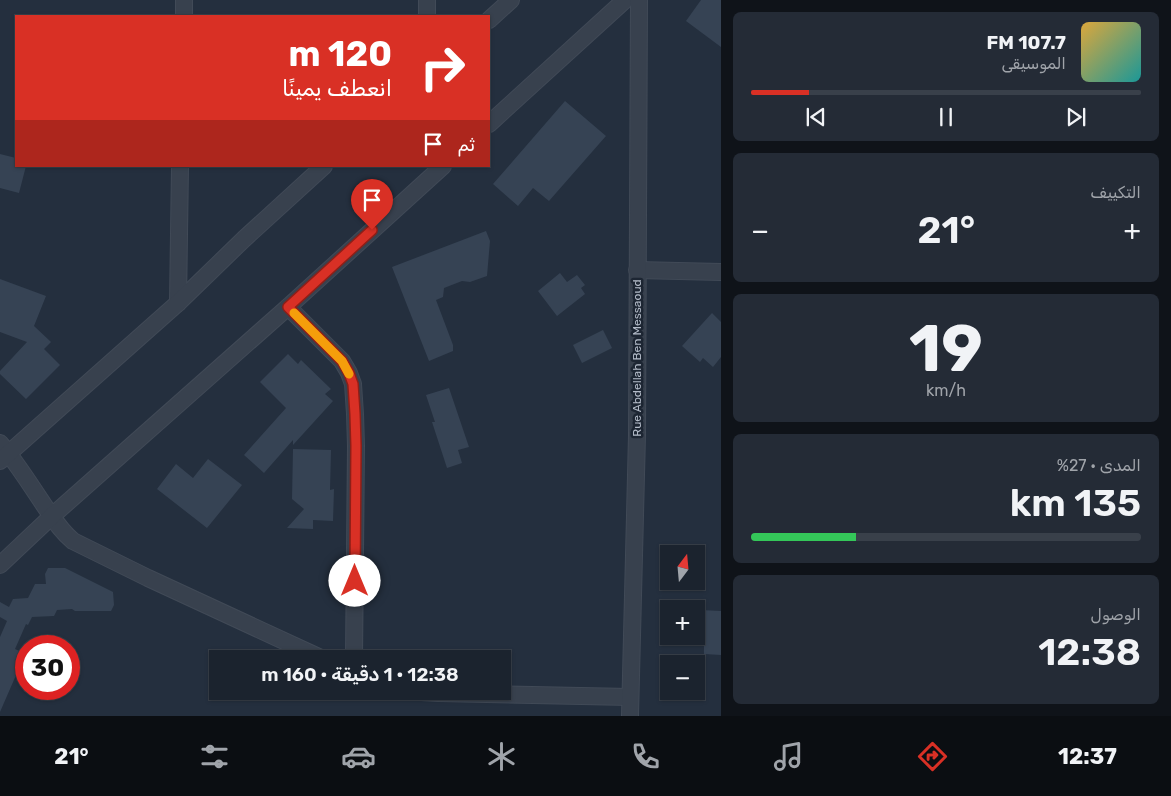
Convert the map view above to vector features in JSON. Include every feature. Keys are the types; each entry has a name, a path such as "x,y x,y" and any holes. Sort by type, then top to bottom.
{"street":[{"path":"184,0 184,15"},
{"path":"427,0 427,15"},
{"path":"490,19 511,0"},
{"path":"490,123 625,0"},
{"name":"Rue Abdellah Ben Messaoud","path":"630,716 637,436 639,0"},
{"path":"178,303 180,167"},
{"path":"304,650 85,548 66,536 3,453 178,303 323,167"},
{"path":"0,565 52,516 288,307 442,167"},
{"path":"637,270 721,272"},
{"path":"288,307 342,361 353,384 356,446 354,650"},
{"path":"511,695 630,697"}],"building":[{"path":"701,0 721,0 721,47 686,21"},
{"path":"565,101 606,136 549,201 533,188 518,206 493,184"},
{"path":"0,154 15,158 15,167 26,167 19,193 0,188"},
{"path":"486,231 490,241 487,276 470,282 462,281 444,288 443,297 436,300 453,345 453,351 429,361 392,267"},
{"path":"560,273 567,282 577,275 585,285 581,288 585,294 557,316 538,291"},
{"path":"0,279 46,296 34,326 51,342 44,349 60,365 26,399 0,374 0,371 27,342 0,332"},
{"path":"712,313 721,322 721,357 713,367 703,358 700,362 682,346"},
{"path":"603,330 612,348 582,363 573,345"},
{"path":"288,354 298,364 301,360 331,389 325,394 333,401 293,445 293,440 264,473 244,455 286,408 260,382"},
{"path":"449,388 469,447 458,450 462,463 447,468 432,422 435,422 426,395"},
{"path":"293,449 331,450 330,490 334,489 333,521 313,520 313,529 287,528 304,509 292,499"},
{"path":"208,459 242,485 207,528 157,489 176,464 193,478"},
{"path":"48,568 65,568 113,592 114,605 111,611 57,610 54,616 32,617 28,625 26,624 21,635 15,635 15,678 0,712 0,637 7,621 0,617 0,602 9,607 13,599 28,598 35,584 46,584 45,574"},
{"path":"705,610 721,611 721,655 704,654"}],"slow traffic":[{"path":"294,313 342,361 349,374"}],"route":[{"path":"355,581 356,446 353,384 342,361 288,307 372,230"}]}
